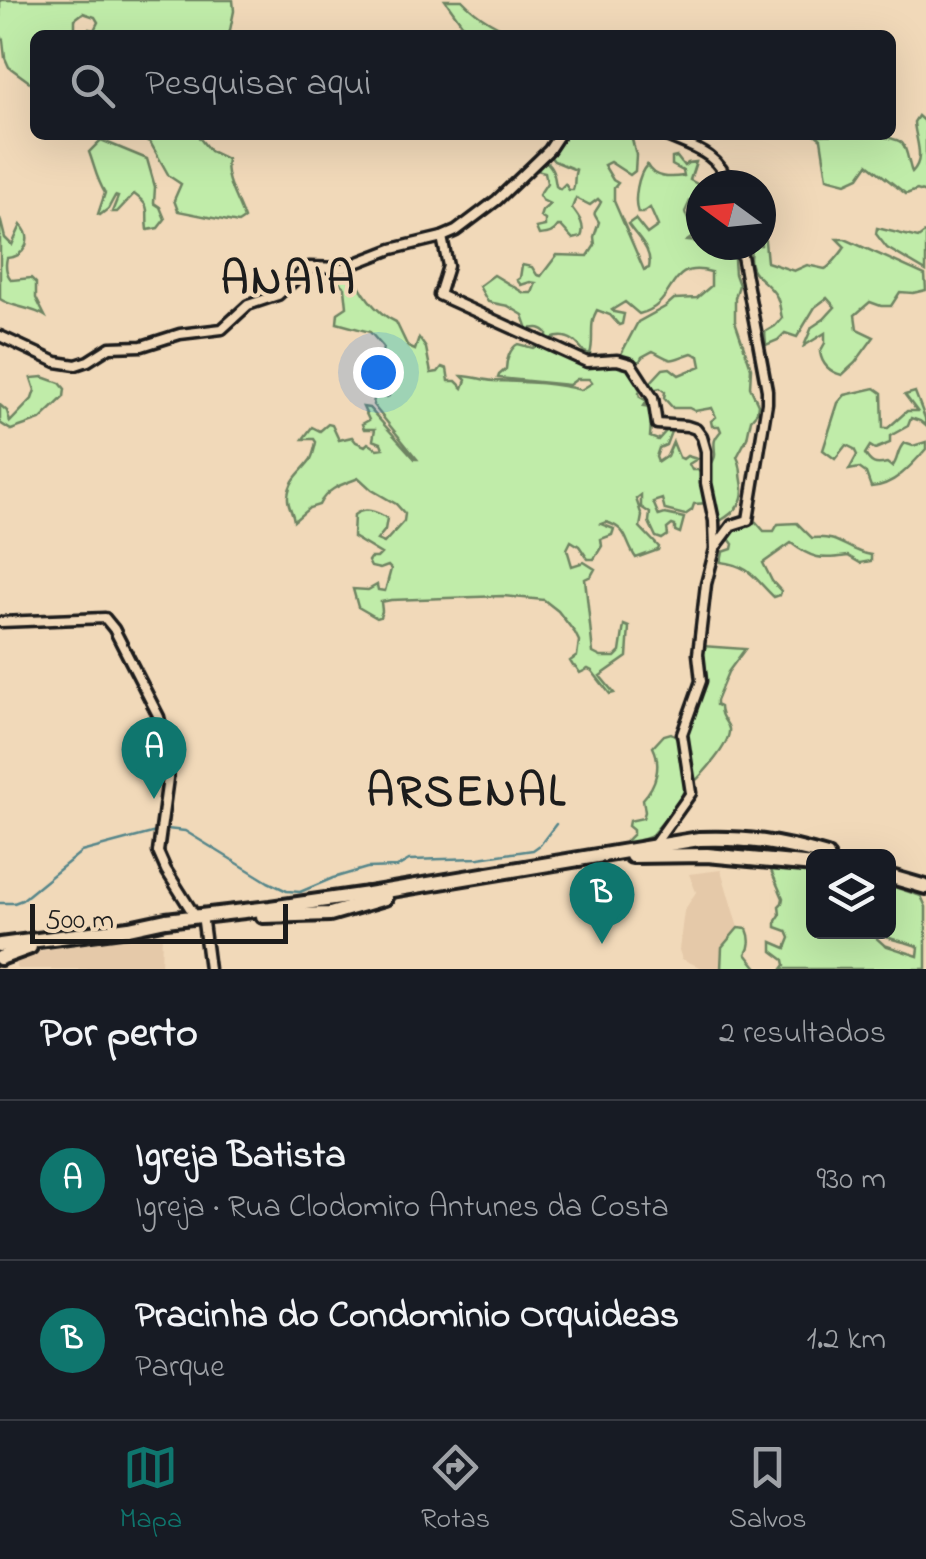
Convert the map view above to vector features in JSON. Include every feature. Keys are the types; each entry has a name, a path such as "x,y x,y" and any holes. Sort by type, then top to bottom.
{"highway":[{"path":"336,905 699,839 760,840 806,851"},
{"path":"760,840 770,850 760,859"},
{"path":"0,958 37,945 270,908 336,905 621,857 678,854 806,864"},
{"path":"896,881 926,890"},
{"path":"0,945 199,919"}],"street":[{"path":"0,336 71,365 88,361 110,347 142,346 180,334 216,330 248,304 278,296 310,267 343,268 392,249 442,237 467,224 555,140"},
{"path":"674,140 713,159 722,170"},
{"path":"442,237 448,266 439,295 586,362 617,360 633,367 653,398 658,424 692,428 702,437 715,549 706,584 698,654 701,681 682,734 691,793 654,845"},
{"path":"715,549 732,525 748,520 767,404 743,260"},
{"path":"0,622 105,618 120,638 164,732 170,769 158,852 199,919 209,969"}],"shaded area":[{"path":"721,870 738,928 722,947 721,969 704,969 682,959 679,950 684,911 696,892 689,874"},
{"path":"162,934 161,969 17,969 15,956"}],"green space":[{"path":"0,0 233,0 230,30 94,30 98,22 95,17 83,13 75,19 75,30 30,30 30,82 9,67 0,34"},
{"path":"445,0 462,0 506,30 466,30"},
{"path":"918,116 926,123 926,193 917,190 906,194 868,164 859,177 846,183 827,178 821,140 896,140 904,145 912,172 919,155 914,122"},
{"path":"101,140 147,159 155,187 154,203 165,219 158,228 148,230 146,206 134,194 117,212 112,212 118,197 115,196 108,209 98,214 105,193 89,152"},
{"path":"145,140 201,140 210,151 227,159 229,182 244,219 238,223 178,211 174,200 181,184 169,176 150,142"},
{"path":"556,140 632,140 635,171 630,175 610,162 604,165 618,183 614,201 644,270 649,268 649,256 628,224 635,219 647,234 658,226 650,208 638,213 636,194 644,169 647,165 658,175 684,176 683,171 672,165 672,158 677,157 684,166 696,162 693,170 686,170 686,260 734,260 739,285 735,321 751,368 750,387 758,404 737,457 743,488 741,500 720,521 708,470 715,457 715,439 721,431 719,426 712,426 716,417 712,408 673,408 664,398 665,392 660,388 652,390 650,383 663,369 670,368 679,375 701,366 699,356 692,353 672,360 653,351 633,362 620,356 638,322 674,299 697,298 711,286 711,272 686,272 661,302 639,314 625,302 612,310 624,314 619,325 610,315 597,310 590,354 570,339 551,339 543,329 528,329 523,315 508,306 488,302 479,286 494,275 524,293 532,293 536,283 521,285 517,280 522,265 532,267 541,276 557,255 588,256 595,245 599,222 595,214 601,202 598,199 590,205 576,198 572,208 582,225 581,237 573,239 561,226 539,235 536,228 545,226 540,217 542,211 550,204 539,195 547,183 545,172 536,170 534,165 544,160 552,168 556,186 560,189 565,184 569,190 574,187 576,170 549,155"},
{"path":"0,218 5,238 12,245 21,225 25,230 26,246 19,254 7,258 6,270 12,280 31,278 36,283 36,298 45,316 0,299"},
{"path":"877,228 918,238 926,232 926,271 887,248 876,234"},
{"path":"837,239 845,239 925,275 926,290 900,292 891,306 870,302 855,315 857,329 874,337 842,375 830,370 823,361 820,352 825,333 804,346 812,327 835,307 827,298 815,307 797,337 785,333 766,345 765,332 782,318 777,296 750,263 767,260 794,271 807,265 825,269 845,247"},
{"path":"351,269 369,300 396,322 408,347 415,350 419,338 426,348 431,373 442,367 447,369 449,381 456,381 463,388 466,380 462,376 581,390 592,383 589,379 577,379 569,385 498,378 518,344 533,348 550,344 552,352 591,361 591,367 620,361 635,374 643,388 640,397 647,401 644,406 652,409 650,437 658,440 672,429 666,445 659,448 658,462 667,456 673,442 679,457 697,459 689,464 703,476 709,503 694,504 685,515 665,510 662,499 653,502 659,516 684,518 680,533 672,525 667,529 668,535 656,537 649,522 650,513 641,507 641,495 636,499 642,516 640,527 658,550 636,558 622,532 606,522 601,524 614,529 612,535 601,539 602,546 594,559 588,559 571,541 567,549 572,566 584,562 595,569 585,579 593,653 615,657 620,652 624,625 629,627 627,657 600,676 614,693 610,694 592,671 580,673 573,666 570,661 577,656 579,641 558,611 544,600 503,596 391,600 381,602 382,611 377,618 358,607 353,589 368,590 377,585 378,590 385,591 391,569 371,567 370,558 381,554 353,537 354,515 371,511 387,518 385,530 377,540 384,543 404,521 405,514 359,478 331,491 319,505 294,521 288,503 289,490 312,455 316,442 303,439 312,427 320,431 332,425 339,440 352,437 365,446 368,443 383,448 373,440 375,429 364,429 362,424 369,420 363,407 369,408 417,459 373,405 376,386 389,396 390,390 378,379 383,347 370,332 337,323 338,313 347,307 345,288 334,276"},
{"path":"43,377 60,383 65,389 64,397 40,420 11,430 0,423 0,405 10,422 32,399 35,390 31,378"},
{"path":"875,388 882,393 883,428 907,411 917,411 905,395 915,392 926,426 911,418 908,426 890,436 890,443 875,449 870,446 865,454 869,460 892,467 904,443 913,446 926,442 926,449 895,479 871,487 866,473 859,468 849,470 857,455 854,449 846,445 835,459 823,450 838,403 845,395"},
{"path":"751,521 764,531 774,531 778,524 797,523 812,538 837,541 871,555 871,561 860,563 848,556 817,557 791,543 763,563 781,591 774,597 746,570 721,562 723,552 732,549 733,544 726,535 736,525"},
{"path":"702,646 745,649 728,672 716,701 728,727 725,743 692,784 684,730 702,667"},
{"path":"671,733 678,743 685,785 681,800 650,837 627,845 633,834 629,821 643,818 643,799 656,774 653,747"},
{"path":"769,866 806,869 806,939 877,939 884,945 918,956 919,947 892,939 896,939 896,887 921,896 926,907 926,969 782,969 784,960 772,951 772,942 786,948 790,938 787,931 776,927 783,898"},
{"path":"738,928 747,929 750,942 746,954 758,969 721,969 722,947"}],"waterway":[{"path":"0,903 22,900 81,852 167,829 185,831 268,882 300,892 367,868 397,867 409,860 479,858 533,850 556,824"}],"place":[{"name":"Igreja Batista","path":"154,799"},
{"name":"Pracinha do Condominio Orquideas","path":"602,944"}],"district":[{"name":"ANAIA","path":"289,277"},
{"name":"ARSENAL","path":"467,789"}]}
